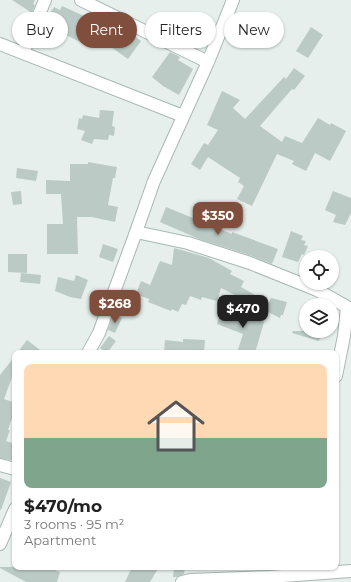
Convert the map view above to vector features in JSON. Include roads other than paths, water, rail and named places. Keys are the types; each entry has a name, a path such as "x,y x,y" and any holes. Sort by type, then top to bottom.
{"street":[{"path":"23,53 45,0"},
{"path":"81,0 208,62"},
{"path":"90,350 98,333 154,182 208,62 233,0"},
{"path":"0,44 183,116"},
{"path":"136,232 188,243 250,263 317,290 349,308 339,361"},
{"path":"0,465 12,468"},
{"path":"0,544 12,516"},
{"path":"182,582 272,572 351,571"}]}
